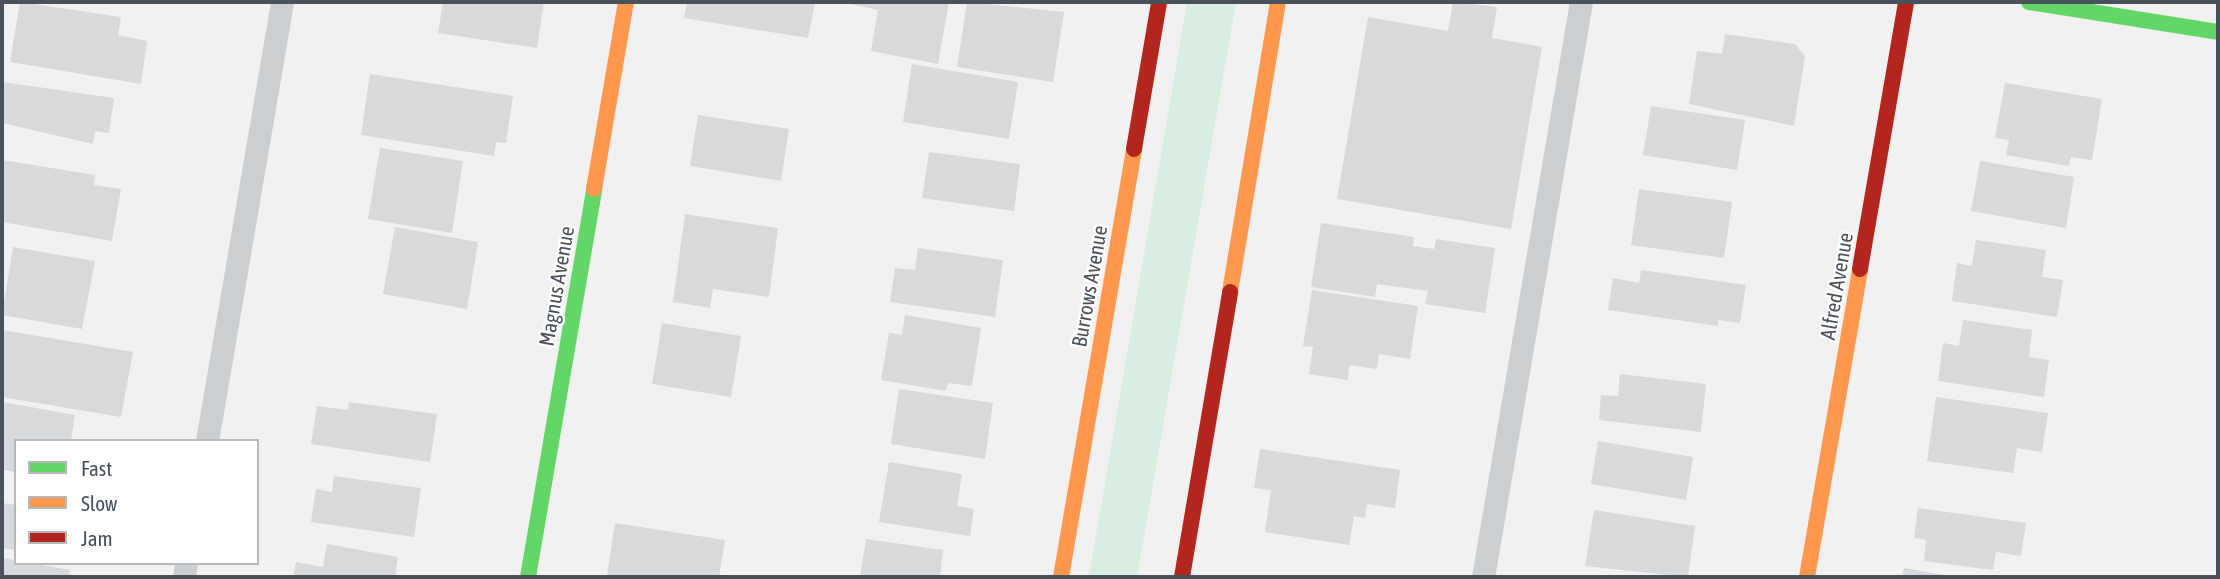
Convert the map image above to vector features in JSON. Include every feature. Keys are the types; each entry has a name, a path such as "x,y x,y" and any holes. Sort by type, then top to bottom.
{"street":[{"name":"Magnus Avenue","path":"528,577 626,2"},
{"name":"Burrows Avenue","path":"1061,577 1159,2"},
{"path":"1182,577 1278,2"},
{"name":"Alfred Avenue","path":"1807,577 1906,2"},
{"path":"2029,2 2218,32"}],"lane":[{"path":"207,439 282,2"},
{"path":"1483,577 1581,2"}],"green space":[{"path":"1187,2 1236,2 1137,577 1089,577"}],"building":[{"path":"20,2 121,17 118,35 147,41 141,84 10,62"},
{"path":"443,2 544,2 537,48 438,33"},
{"path":"687,2 815,2 808,38 684,18"},
{"path":"841,2 949,2 938,64 871,51 878,10"},
{"path":"967,2 1064,12 1053,82 957,67"},
{"path":"1453,2 1497,7 1492,38 1542,47 1511,229 1337,199 1368,17 1448,31"},
{"path":"1725,34 1795,44 1805,56 1794,126 1689,104 1697,51 1722,54"},
{"path":"912,64 1018,82 1009,139 903,122"},
{"path":"370,74 513,96 506,143 496,142 494,156 361,135"},
{"path":"3,82 114,98 109,133 95,131 93,144 2,123"},
{"path":"2005,83 2102,99 2092,160 2071,157 2069,166 2006,155 2009,140 1995,138"},
{"path":"1651,106 1745,120 1737,170 1643,155"},
{"path":"698,115 789,129 781,181 690,166"},
{"path":"380,148 463,161 452,233 368,219"},
{"path":"929,152 1020,164 1014,211 922,198"},
{"path":"2,160 95,175 94,185 121,189 112,241 2,222"},
{"path":"1980,161 2074,177 2066,228 1971,211"},
{"path":"1639,189 1732,202 1724,258 1631,245"},
{"path":"685,214 778,228 769,297 713,289 710,308 673,302"},
{"path":"1321,223 1414,237 1413,246 1434,249 1436,239 1495,248 1485,313 1425,304 1428,291 1377,284 1375,297 1311,287"},
{"path":"395,227 478,242 467,309 383,294"},
{"path":"1976,240 2046,250 2042,277 2063,280 2057,317 1952,301 1957,263 1972,266"},
{"path":"13,247 95,261 82,329 2,315"},
{"path":"918,248 1003,260 995,317 890,302 895,268 915,270"},
{"path":"1641,270 1746,285 1740,323 1718,320 1718,326 1608,310 1613,278 1639,283"},
{"path":"1312,290 1418,306 1410,359 1379,354 1377,369 1349,365 1348,380 1309,374 1313,347 1303,346"},
{"path":"905,315 981,328 972,386 948,383 946,391 881,380 889,333 902,335"},
{"path":"1963,320 2032,330 2029,357 2049,360 2044,397 1938,381 1943,343 1959,346"},
{"path":"662,323 741,336 731,397 652,384"},
{"path":"2,330 133,352 121,417 2,397"},
{"path":"1620,374 1706,384 1701,432 1599,420 1601,395 1618,396"},
{"path":"899,389 993,403 985,459 891,444"},
{"path":"1936,397 2048,413 2042,452 2017,448 2013,473 1927,461"},
{"path":"2,402 75,415 71,439 14,439 14,472 2,470"},
{"path":"349,402 437,414 430,462 311,444 317,406 348,410"},
{"path":"1598,441 1693,457 1686,500 1591,484"},
{"path":"1260,449 1400,470 1395,508 1367,504 1365,518 1354,516 1349,545 1265,532 1271,490 1254,488"},
{"path":"889,462 962,474 957,506 974,509 970,536 879,522"},
{"path":"334,476 421,488 414,537 311,522 316,489 332,492"},
{"path":"2,503 14,505 14,550 2,548"},
{"path":"1918,508 2026,523 2021,556 1996,552 1993,570 1924,561 1926,540 1914,538"},
{"path":"1594,510 1695,526 1688,577 1585,566"},
{"path":"615,523 725,540 719,577 607,575"},
{"path":"866,539 943,550 940,577 860,577"},
{"path":"327,544 398,557 395,577 293,577 296,562 323,567"},
{"path":"2,558 14,560 14,565 42,565 70,570 69,577 2,577"},
{"path":"1904,568 1950,576 1902,577"}],"traffic: fast":[{"path":"2029,2 2218,32"},
{"path":"528,577 594,189"}],"traffic: slow":[{"path":"594,189 626,2"},
{"path":"1230,292 1278,2"},
{"path":"1061,577 1134,149"},
{"path":"1807,577 1860,269"}],"traffic: jam":[{"path":"1134,149 1159,2"},
{"path":"1860,269 1906,2"},
{"path":"1182,577 1230,292"}]}
